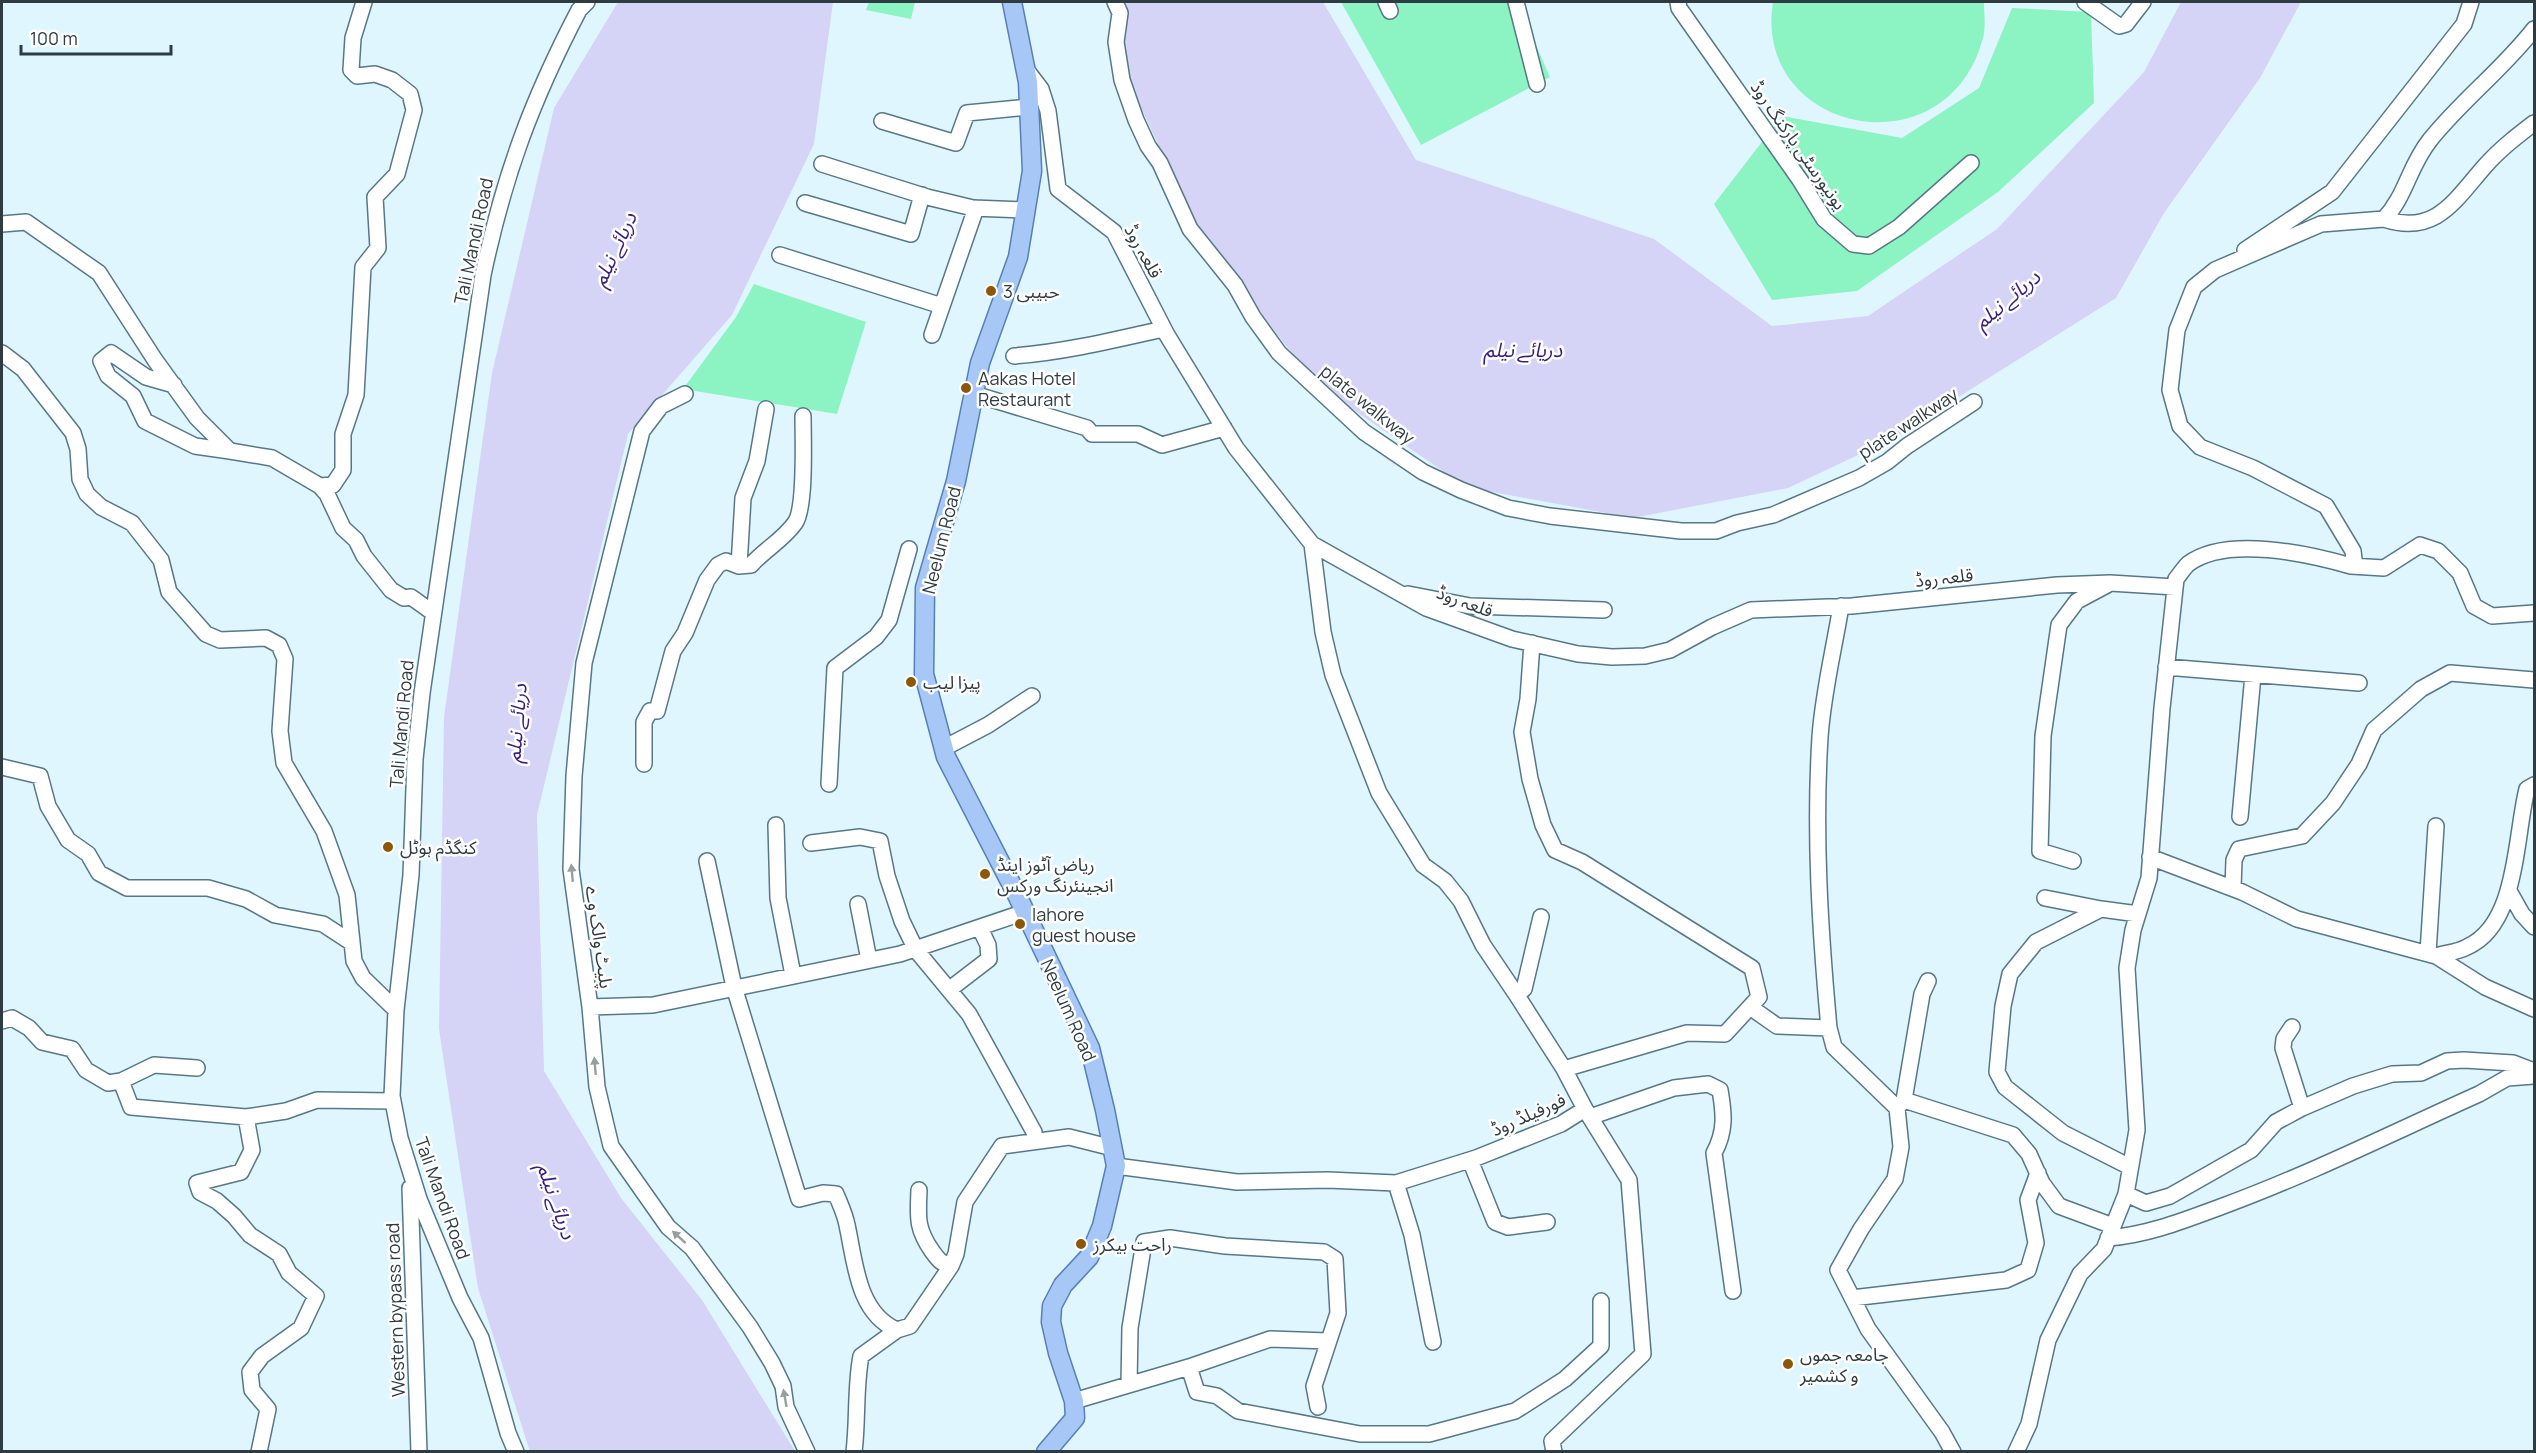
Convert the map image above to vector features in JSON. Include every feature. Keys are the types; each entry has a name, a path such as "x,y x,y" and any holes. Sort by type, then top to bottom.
{"main road":[{"name":"Neelum Road","path":"1012,2 1025,68 1032,171 1018,257 980,363 956,482 925,588 924,674 944,748 1090,1048 1114,1157 1102,1226 1089,1257 1063,1285 1053,1306 1051,1322 1058,1353 1074,1401"},
{"path":"1046,1452 1075,1418 1074,1401"}],"street":[{"path":"320,486 333,485 343,470 343,434 356,395 363,267 378,248 375,197 397,174 414,110 410,94 392,80 375,74 357,76 351,70 353,38 364,2"},
{"name":"Tali Mandi Road","path":"516,1452 508,1433 481,1338 460,1298 424,1210 400,1138 393,1101 396,1010 411,875 416,759 432,612 483,275 496,211 539,90 579,10 587,2"},
{"name":"plate walkway","path":"1115,2 1120,13 1116,42 1122,80 1136,120 1148,146 1160,163 1190,228 1235,285 1253,317 1279,353 1383,446 1423,472 1461,490 1508,508 1550,516 1681,531 1716,531 1737,523 1773,515 1859,478 1887,462 1907,446 1974,402"},
{"path":"1516,2 1537,84"},
{"name":"یونیورسٹی پارکنگ روڈ","path":"1678,2 1679,9 1800,180 1824,219 1853,244 1869,246 1899,226 1971,163"},
{"path":"2085,2 2119,26 2126,24 2143,2"},
{"path":"2351,566 2354,559 2353,551 2326,506 2253,468 2200,447 2180,426 2170,390 2177,330 2194,287 2215,270 2332,192 2464,24 2471,2"},
{"path":"2384,219 2398,205 2408,174 2429,141 2471,95 2510,60 2535,29"},
{"name":"قلعہ روڈ","path":"1025,68 1041,89 1048,111 1058,189 1114,232 1163,329 1236,448 1312,543 1426,608 1512,639 1578,654 1612,657 1645,656 1670,650 1712,627 1751,610 1841,606 2057,585 2110,583 2175,587"},
{"path":"882,121 956,143 967,113 1029,107"},
{"path":"2215,270 2320,225 2384,219 2404,225 2434,219 2467,191 2486,165 2535,123"},
{"path":"822,164 922,195 976,208 1026,210"},
{"path":"806,203 911,234 922,195"},
{"path":"932,335 976,208"},
{"path":"2,224 27,222 99,273 197,418 230,451"},
{"path":"780,255 942,306"},
{"path":"1014,356 1068,351 1094,342 1108,342 1163,329"},
{"path":"2,353 23,369 72,433 78,449 80,479 87,494 101,507 132,523 161,560 169,592 206,634 220,640 266,638 279,645 285,658 280,731 285,763 303,799 324,831 347,896 354,960 363,978 396,1010"},
{"path":"174,385 146,377 111,353 101,361 108,376 133,396 145,421 195,446 272,458 320,486 327,494 343,528 356,540 364,556 391,590 404,598 411,597 417,600 432,612"},
{"name":"پلیٹ والک وے","path":"685,394 661,406 642,431 584,663 574,776 571,868 590,1007 597,1087 611,1146 662,1219 692,1248 750,1327 783,1386 786,1407 807,1452"},
{"path":"974,394 1087,429 1092,434 1138,434 1162,445 1224,428"},
{"path":"739,566 743,498 757,461 766,409"},
{"path":"644,764 644,722 650,711 657,711 673,651 685,633 707,580 718,565 726,561 739,566 751,565 797,521 803,469 803,416"},
{"path":"1312,543 1323,632 1333,675 1380,793 1423,865 1445,881 1461,901 1483,945 1564,1069"},
{"path":"2016,1452 2029,1424 2048,1340 2080,1274 2104,1249 2126,1194 2137,1130 2127,968 2138,914 2149,878 2166,667 2176,579 2188,564 2215,552 2270,549 2351,566 2384,568 2420,545 2438,551 2460,573 2474,606 2492,616 2535,613"},
{"path":"829,784 835,668 876,637 889,620 909,549"},
{"path":"2073,861 2040,852 2043,736 2049,674 2059,625 2077,601 2110,583"},
{"path":"1399,593 1470,606 1604,610"},
{"path":"1841,606 1820,735 1817,842 1818,915 1829,1028 1834,1047 1900,1104 2013,1135 2029,1154 2059,1206 2111,1232 2132,1236 2228,1204 2299,1177 2479,1094 2506,1078 2535,1076"},
{"path":"1532,643 1528,699 1522,732 1530,779 1543,825 1555,850 1582,862 1752,968 1759,997 1750,1007 1777,1026 1829,1028"},
{"path":"2166,667 2360,683"},
{"path":"2233,888 2234,860 2239,849 2302,836 2340,794 2359,764 2374,730 2421,690 2450,673 2535,680"},
{"path":"2240,817 2253,675"},
{"path":"944,748 988,725 1032,696"},
{"path":"2,767 40,776 48,806 68,840 88,854 99,873 127,888 208,888 246,899 275,915 323,924 352,943"},
{"path":"2432,955 2468,947 2494,925 2509,891 2526,789 2535,785"},
{"path":"776,825 778,898 793,975"},
{"path":"2432,955 2436,826"},
{"path":"811,843 860,837 880,841 887,876 902,921 916,950 969,1014 1034,1132 1035,1141"},
{"path":"2150,857 2233,888 2297,919 2432,955 2486,987 2535,1009"},
{"path":"707,861 734,987 799,1199 823,1193 836,1194 847,1222 858,1280 867,1300 886,1325 897,1330"},
{"path":"2509,891 2522,914 2535,927"},
{"path":"2045,898 2138,914"},
{"path":"858,904 869,960"},
{"path":"2101,909 2036,942 2010,974 2003,1006 1997,1072 2005,1087 2063,1132 2130,1167"},
{"path":"590,1007 652,1005 916,950 1025,912"},
{"path":"1516,994 1524,989 1541,916"},
{"path":"950,989 989,959 988,945 980,928"},
{"path":"1928,981 1922,994 1900,1104 1901,1147 1895,1179 1861,1229 1838,1270 1868,1329 1942,1432 1953,1452"},
{"name":"فورفیلڈ روڈ","path":"951,1266 965,1202 998,1149 1007,1144 1078,1137 1114,1157 1237,1182 1328,1180 1396,1183 1470,1160 1588,1113 1564,1069 1687,1033 1725,1034 1750,1007"},
{"path":"2,1021 12,1018 28,1028 42,1042 72,1049 86,1070 108,1083 122,1081 154,1065 197,1068"},
{"path":"2292,1027 2284,1040 2283,1048 2302,1108"},
{"path":"2126,1194 2146,1203 2170,1196 2251,1150 2276,1122 2353,1086 2392,1074 2421,1072 2447,1061 2513,1063 2535,1071"},
{"path":"122,1081 131,1107 246,1117 286,1111 317,1100 393,1101"},
{"path":"1554,1452 1552,1441 1643,1354 1629,1180 1588,1113 1674,1088 1708,1084 1720,1090 1722,1138 1714,1153 1733,1291"},
{"path":"246,1117 252,1150 241,1172 197,1183 200,1192 217,1201 250,1235 279,1254 289,1273 316,1296 301,1328 262,1356 250,1372 252,1390 268,1409 259,1452"},
{"path":"1470,1160 1495,1222 1508,1227 1547,1222"},
{"name":"Western bypass road","path":"410,1167 420,1452"},
{"path":"1852,1298 2006,1280 2028,1270 2036,1243 2028,1200 2038,1173"},
{"path":"1396,1183 1412,1235 1433,1342"},
{"path":"854,1452 858,1414 857,1379 861,1356 897,1330 910,1326 951,1266 938,1260 921,1234 918,1224 919,1190"},
{"path":"1129,1385 1130,1328 1144,1242 1170,1238 1225,1246 1324,1252 1335,1259 1338,1313 1314,1386 1318,1407"},
{"path":"1189,1367 1197,1392 1217,1396 1238,1412 1360,1434 1429,1434 1515,1411 1565,1379 1601,1346 1601,1301"},
{"path":"1074,1401 1189,1367 1270,1339 1328,1341"}],"green space":[{"path":"869,2 915,2 911,19 866,10"},
{"path":"1341,2 1517,2 1550,77 1421,145"},
{"path":"1773,2 1984,2 1984,34 1963,81 1932,108 1895,121 1857,120 1821,107 1792,82 1775,47"},
{"path":"2012,8 2091,12 2094,103 1998,192 1857,291 1772,300 1714,204 1782,116 1902,138 1979,88"},
{"path":"754,284 866,322 837,414 683,389 736,317"}],"water":[{"name":"دریائے نیلم","path":"618,2 833,2 814,144 732,315 628,434 537,815 544,1071 621,1198 702,1300 795,1451 530,1452 478,1288 439,1029 444,717 492,373 554,108"},
{"name":"دریائے نیلم","path":"1126,2 1323,2 1416,160 1654,239 1772,326 1868,316 1997,229 2144,72 2181,2 2301,2 2260,78 2164,213 2116,298 1890,440 1788,488 1633,518 1466,487 1316,384 1201,237 1131,86 1123,47"}],"place":[{"name":"حبیبی 3","path":"991,291"},
{"name":"Aakas Hotel Restaurant","path":"966,388"},
{"name":"پیزا لیب","path":"911,682"},
{"name":"کنگڈم ہوٹل","path":"388,847"},
{"name":"ریاض آٹوز اینڈ انجینئرنگ ورکس","path":"985,874"},
{"name":"lahore guest house","path":"1020,924"},
{"name":"راحت بیکرز","path":"1081,1244"},
{"name":"جامعہ جموں و کشمیر","path":"1788,1364"}]}
